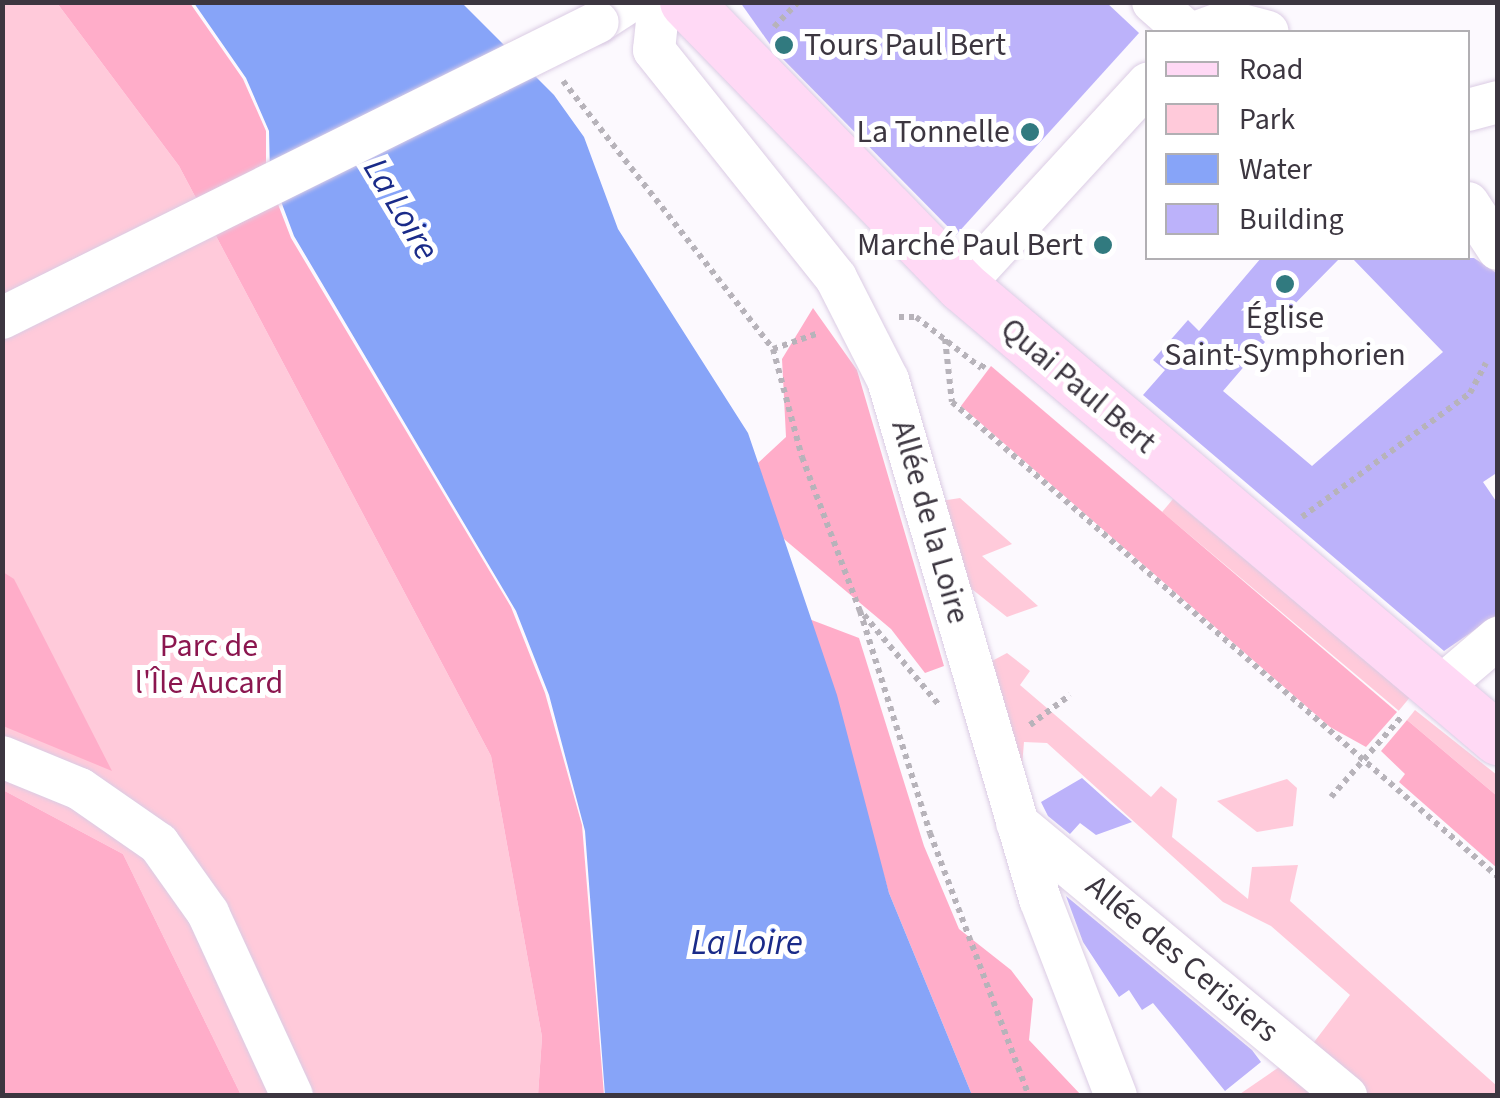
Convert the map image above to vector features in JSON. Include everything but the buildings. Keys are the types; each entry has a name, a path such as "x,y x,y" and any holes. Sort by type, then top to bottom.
{"main road":[{"name":"Quai Paul Bert","path":"686,2 962,286 1267,547 1420,702 1498,740"}],"street":[{"name":"Allée de la Loire","path":"659,2 654,50 862,318 888,380 1017,823 1116,1096"},
{"path":"2,318 614,12"},
{"path":"1175,17 1259,19"},
{"path":"962,286 1145,87"},
{"path":"1470,109 1498,102"},
{"path":"1470,206 1498,248"},
{"path":"1420,702 1498,638"},
{"path":"2,756 80,788 159,844 208,913 292,1096"},
{"name":"Allée des Cerisiers","path":"1017,823 1346,1096"}],"path":[{"path":"768,34 798,2"},
{"path":"558,74 773,350 802,457 860,611 930,833 1029,1096"},
{"path":"977,364 945,338 952,402 1498,877"},
{"path":"1267,547 1348,478 1412,442 1456,406 1486,363"},
{"path":"860,611 956,726 986,712"},
{"path":"1331,797 1420,702"}],"green space":[{"name":"Parc de l'Île Aucard","path":"3,3 57,3 179,166 491,756 542,1037 538,1095 241,1095 123,854 3,790"},
{"path":"960,498 1012,544 982,556 1038,606 1007,617 968,586 941,501"},
{"path":"1173,499 1410,698 1399,711 1162,512"},
{"path":"1007,653 1030,671 1020,685 1151,797 1161,786 1177,799 1172,837 1248,899 1252,867 1298,865 1290,901 1497,1086 1497,1095 1365,1095 1308,1050 1350,995 1271,926 1223,902 1047,743 1024,742 1022,766 992,661"},
{"path":"1415,710 1497,775 1497,796 1407,720"},
{"path":"1287,779 1297,788 1293,826 1257,832 1217,801"},
{"path":"1285,1063 1324,1096 1237,1096"}],"shaded area":[{"path":"57,3 190,3 243,79 266,131 266,173 291,238 511,607 545,693 582,825 604,1095 538,1095 542,1037 491,756 179,166"},
{"path":"813,308 857,370 944,666 925,673 891,629 778,534 758,463 786,437 782,359"},
{"path":"991,366 1397,712 1366,747 1330,727 961,406"},
{"path":"3,572 14,579 112,771 3,726"},
{"path":"809,619 859,638 924,846 959,929 1011,970 1033,999 1029,1040 1081,1095 972,1095 889,893"},
{"path":"1407,720 1497,796 1497,868 1399,782 1405,774 1381,751"},
{"path":"3,790 123,854 241,1095 3,1095"}],"water":[{"name":"La Loire","path":"194,3 462,3 554,95 584,137 618,229 748,433 837,695 889,893 972,1095 605,1095 585,831 549,695 516,611 294,236 270,172 269,131 246,78"}],"place":[{"name":"Tours Paul Bert","path":"784,45"},
{"name":"La Tonnelle","path":"1030,132"},
{"name":"Marché Paul Bert","path":"1103,245"},
{"name":"Église Saint-Symphorien","path":"1285,284"}]}
